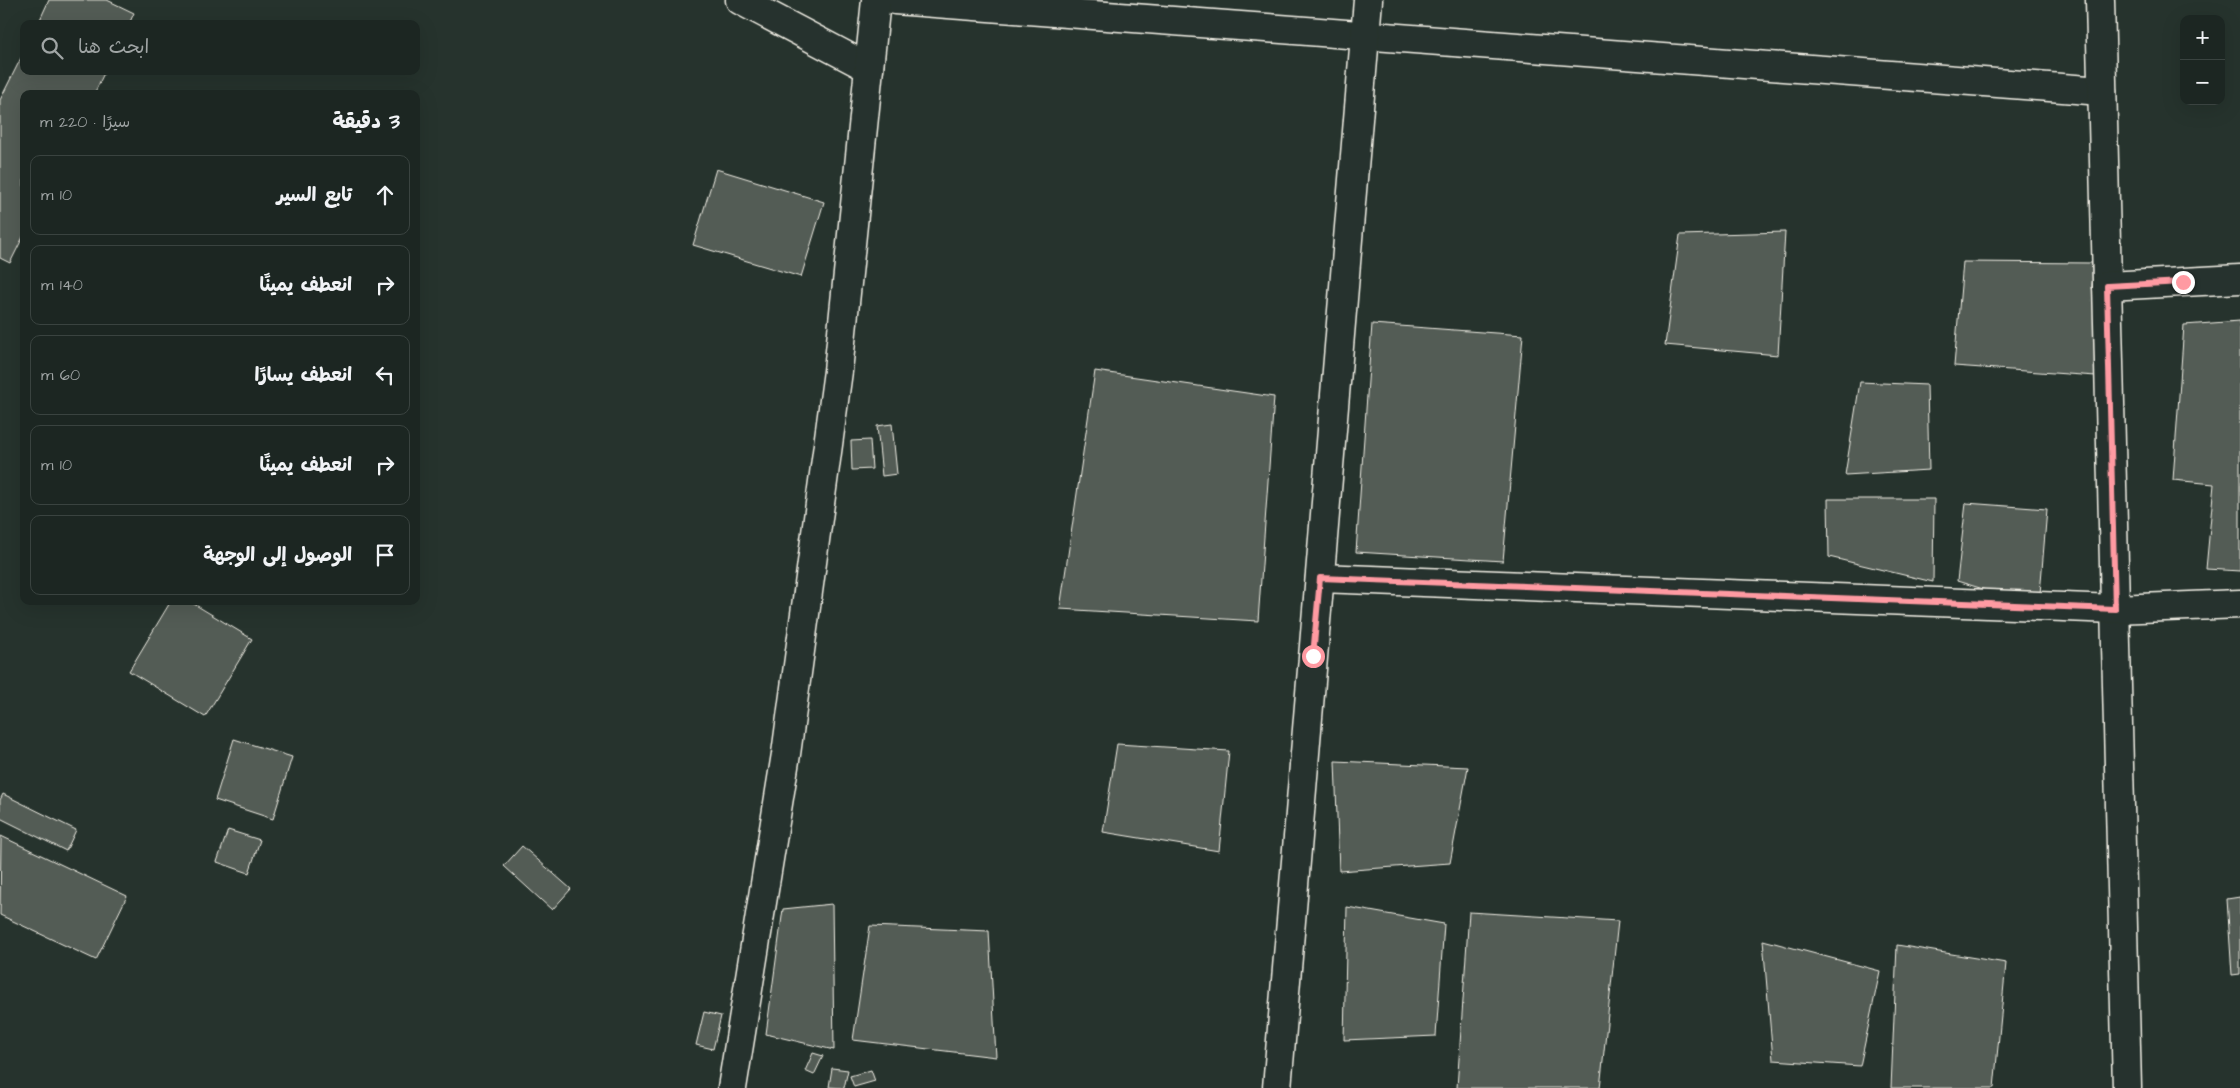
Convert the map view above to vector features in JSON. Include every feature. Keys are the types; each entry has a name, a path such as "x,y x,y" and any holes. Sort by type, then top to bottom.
{"street":[{"path":"740,0 869,68"},
{"path":"732,1088 786,754 835,390 876,0"},
{"path":"895,0 2102,91"},
{"path":"1277,1088 1368,0"},
{"path":"2100,0 2127,1088"},
{"path":"2107,286 2240,279"},
{"path":"1320,578 2115,609 2240,604"}],"building":[{"path":"49,0 107,0 134,13 131,20 40,20"},
{"path":"20,60 20,75 103,75 96,90 20,90 20,243 10,263 0,258 0,100"},
{"path":"716,169 824,202 801,277 693,245"},
{"path":"1785,232 1778,355 1665,345 1680,235"},
{"path":"1963,262 2092,263 2096,376 1954,366"},
{"path":"2240,321 2240,571 2206,569 2214,484 2173,480 2184,325"},
{"path":"1372,324 1523,335 1503,561 1356,552"},
{"path":"1095,371 1274,397 1258,621 1060,609"},
{"path":"1860,382 1927,385 1929,470 1845,475"},
{"path":"892,424 897,474 882,476 877,426"},
{"path":"870,440 872,469 852,470 851,441"},
{"path":"1828,499 1934,499 1933,582 1829,557"},
{"path":"1966,503 2047,509 2039,606 1957,581"},
{"path":"169,605 196,605 252,639 205,717 129,671"},
{"path":"234,739 292,757 273,819 215,800"},
{"path":"1117,744 1229,751 1219,851 1103,832"},
{"path":"1335,761 1468,767 1450,863 1339,871"},
{"path":"3,794 76,830 66,851 0,818 0,800"},
{"path":"228,830 260,840 249,873 217,862"},
{"path":"1,836 127,896 96,960 0,915"},
{"path":"522,846 571,889 552,910 504,866"},
{"path":"2240,897 2240,974 2232,975 2227,899"},
{"path":"832,904 834,1050 766,1034 783,909"},
{"path":"1347,907 1444,924 1436,1036 1344,1040"},
{"path":"1469,912 1618,921 1600,1088 1457,1088"},
{"path":"870,926 989,931 996,1057 853,1040"},
{"path":"1763,940 1880,971 1860,1066 1773,1060"},
{"path":"1897,945 2006,963 1994,1088 1891,1088"},
{"path":"704,1012 721,1016 713,1049 696,1045"},
{"path":"813,1053 823,1056 814,1075 805,1071"},
{"path":"832,1068 848,1070 844,1088 829,1087"},
{"path":"871,1070 875,1081 854,1087 850,1076"}],"route":[{"path":"1313,656 1320,578 2115,609 2107,286 2183,282"}]}
